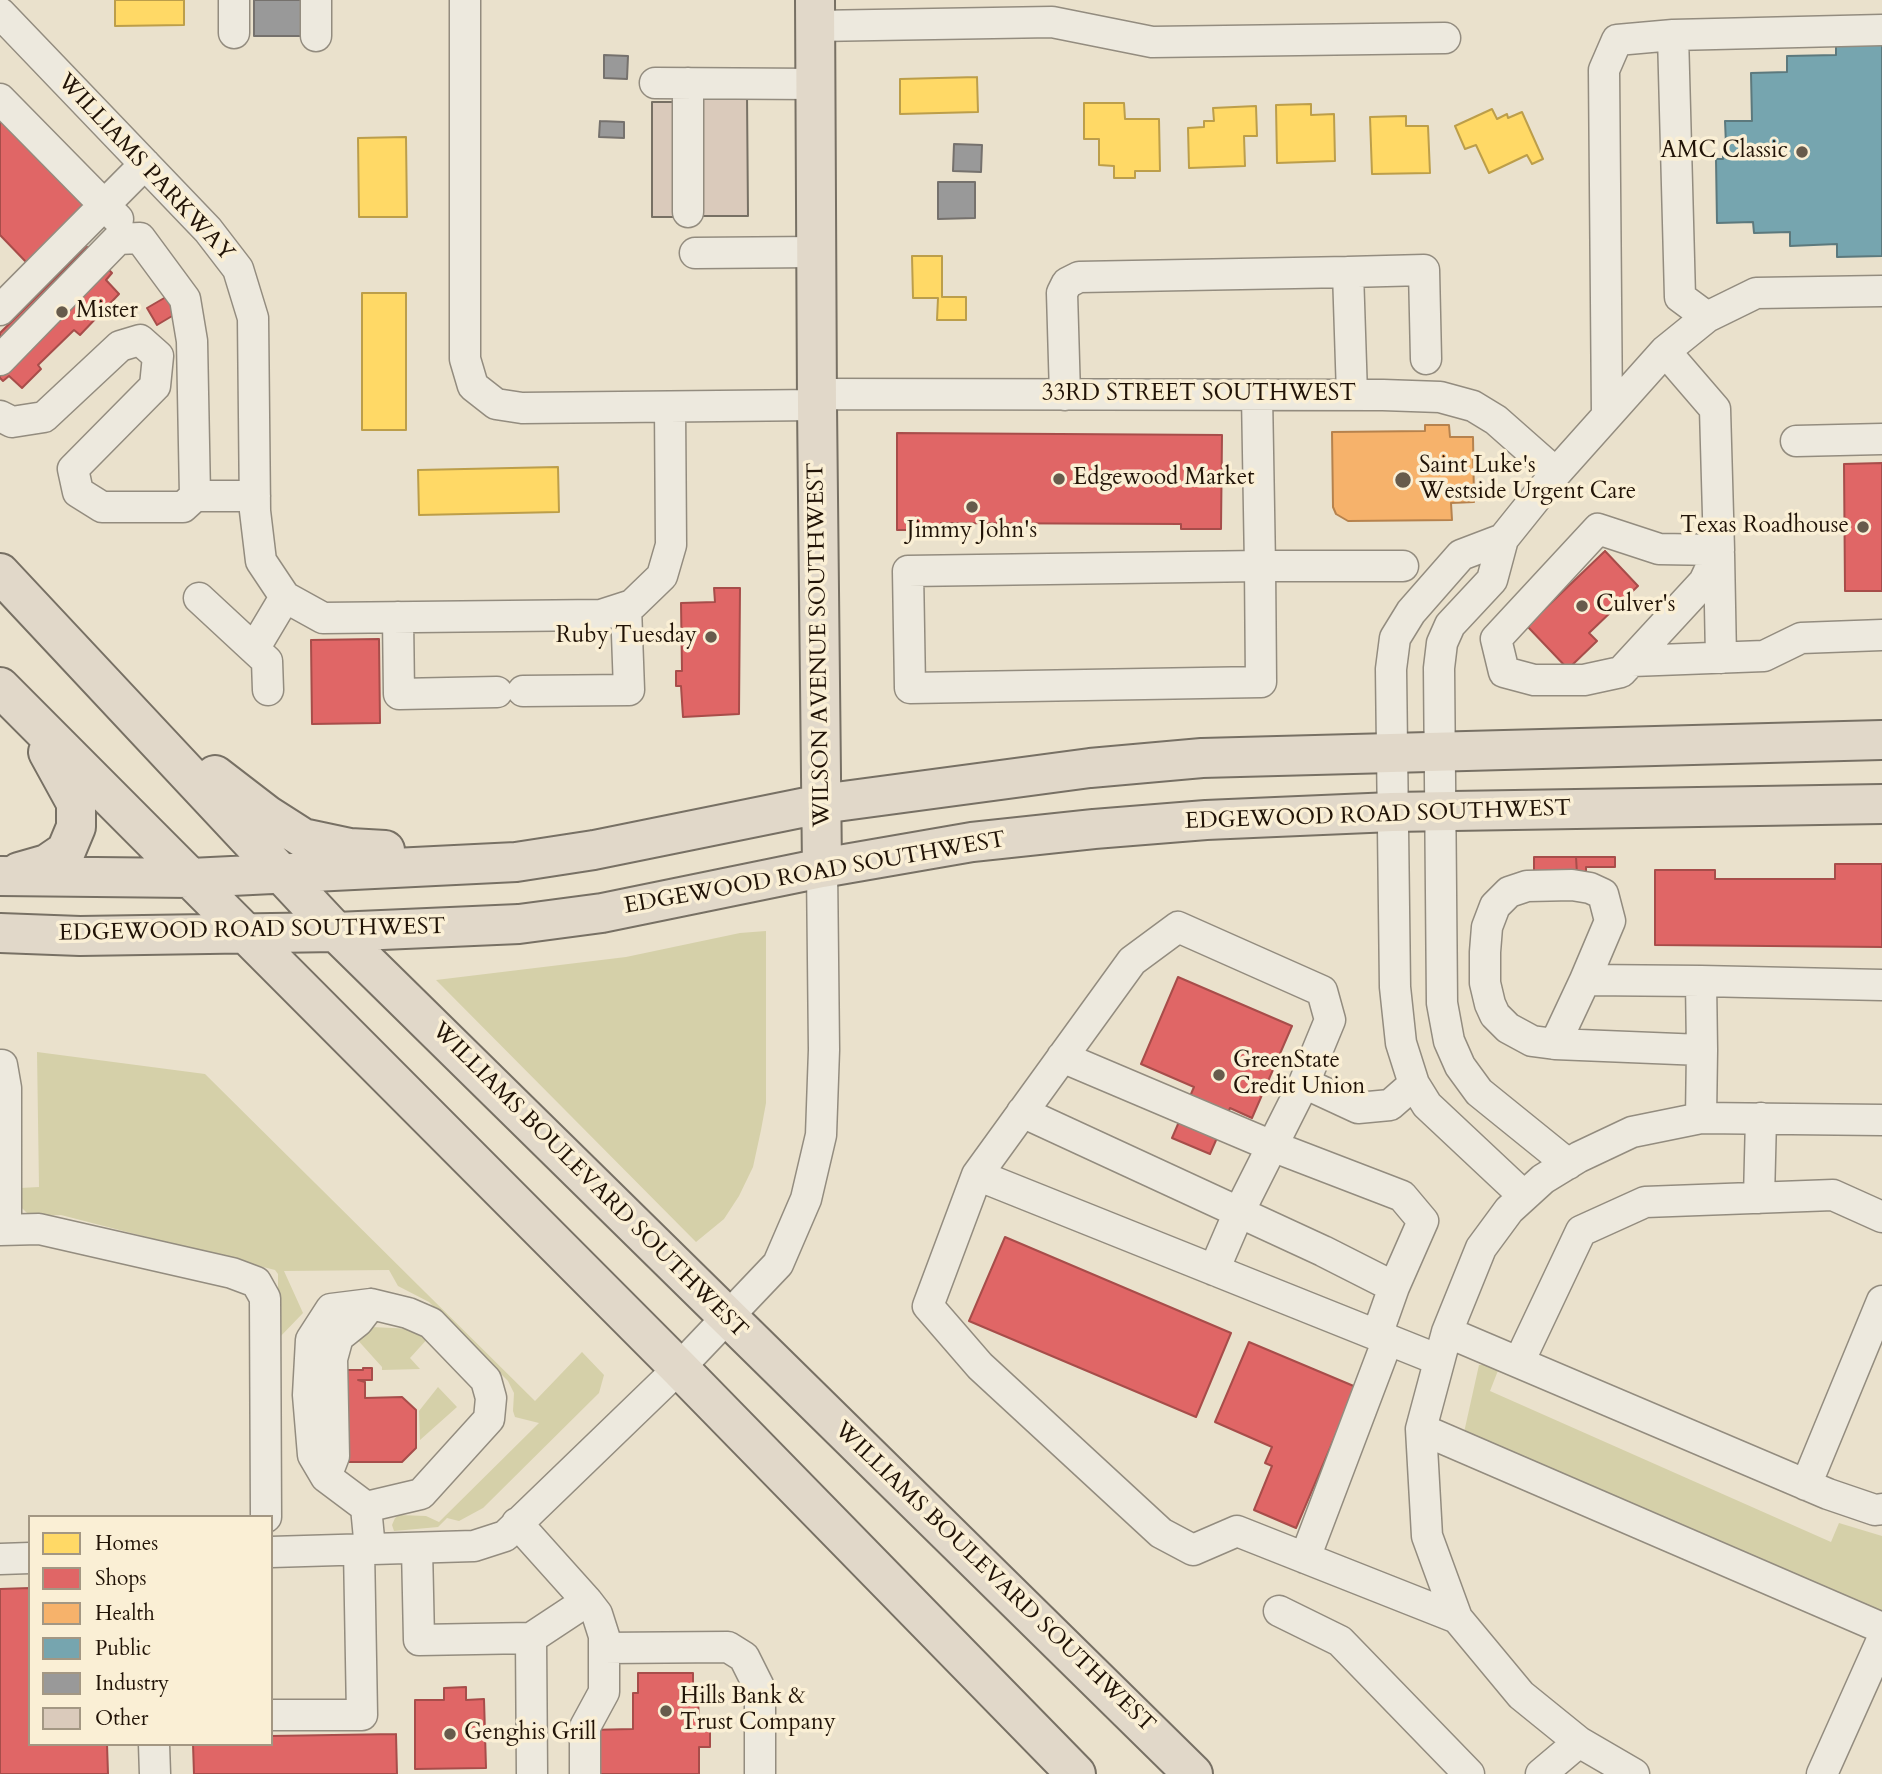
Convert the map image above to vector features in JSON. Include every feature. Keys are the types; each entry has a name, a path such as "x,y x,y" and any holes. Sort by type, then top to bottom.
{"main road":[{"name":"WILSON AVENUE SOUTHWEST","path":"815,13 822,867"},
{"name":"WILLIAMS BOULEVARD SOUTHWEST","path":"0,573 336,932 1193,1774"},
{"path":"0,687 679,1368 1076,1774"},
{"path":"2,876 47,864 66,850 76,827 76,803 27,713"},
{"path":"136,717 267,815 303,838 349,848 425,852 516,862"},
{"path":"2,876 191,878 516,862 594,850 821,804 1090,768 1190,759 1882,740"},
{"name":"EDGEWOOD ROAD SOUTHWEST","path":"0,933 80,936 336,932 531,923 602,913 822,867 972,842 1206,820 1392,812 1882,804"}],"street":[{"path":"234,0 234,33"},
{"path":"316,0 316,36"},
{"name":"33RD STREET SOUTHWEST","path":"465,0 465,359 473,386 496,404 522,408 670,407 817,400 1065,395 1440,397 1473,406 1496,421 1556,473"},
{"name":"WILLIAMS PARKWAY","path":"0,13 208,230 238,269 253,318 255,504 261,561 285,597"},
{"path":"815,13 1052,22 1152,42 1445,38"},
{"path":"1607,415 1604,70 1617,40 1673,35 1882,30"},
{"path":"1673,35 1680,296 1707,317"},
{"path":"655,83 816,83"},
{"path":"688,83 688,212"},
{"path":"0,99 104,206 140,238 185,299 192,341 195,496 184,507 102,507 78,492 73,469 155,386 158,356 140,340 120,346 44,416 12,422 0,416"},
{"path":"3,303 145,164"},
{"path":"0,360 118,239 140,238"},
{"path":"695,253 816,252"},
{"path":"1065,395 1062,293 1067,283 1079,277 1424,271 1426,359"},
{"path":"1348,272 1352,395"},
{"path":"1568,1164 1479,1092 1460,1066 1449,1041 1442,1003 1439,668 1442,643 1451,625 1492,580 1503,539 1556,473 1665,351 1707,317 1756,293 1882,291"},
{"path":"1665,351 1716,409 1721,658"},
{"path":"1256,395 1259,566 1261,682 910,688 908,571 1259,566 1403,566"},
{"path":"254,649 285,597 323,618 601,615 632,605 662,576 671,545 670,407"},
{"path":"1797,440 1882,439"},
{"path":"195,496 255,504"},
{"path":"1598,529 1659,549 1719,550 1704,582 1621,672 1584,680 1534,680 1504,672 1496,639 1598,529"},
{"path":"1503,539 1461,555 1411,612 1395,638 1391,669 1395,987 1401,1043 1414,1084 1443,1123 1524,1196"},
{"path":"199,598 267,661 268,690"},
{"path":"398,617 399,694 629,690 626,607"},
{"path":"1632,661 1764,656 1801,638 1882,635"},
{"name":"WILSON AVENUE SOUTHWEST","path":"273,1552 474,1546 505,1536 679,1368 778,1264 806,1199 821,1135 824,1050 822,867"},
{"path":"1555,1044 1611,922 1600,903 1575,900 1525,901 1507,920 1503,934 1504,990 1508,1002 1520,1015 1555,1044 1702,1050"},
{"path":"1214,1270 1239,1212 1304,1083 1330,1020 1322,990 1178,927 1132,961 977,1175 928,1306 980,1366 1161,1533 1193,1550 1237,1531 1457,1618"},
{"path":"1584,979 1882,985"},
{"path":"1701,981 1701,1118"},
{"path":"1062,1057 1272,1146 1402,1196 1423,1221 1394,1287 1382,1337 1306,1558"},
{"path":"0,1065 6,1088 3,1230 39,1229 232,1273 256,1282 265,1298 267,1515"},
{"path":"1304,1083 1358,1108 1390,1105 1414,1084"},
{"path":"1022,1112 1394,1287"},
{"path":"1634,1774 1579,1742 1521,1695 1457,1618 1427,1536 1421,1429 1443,1346 1480,1248 1509,1210 1543,1179 1632,1132 1701,1118 1882,1120"},
{"path":"1759,1198 1760,1118"},
{"path":"977,1175 1382,1337 1443,1346 1518,1362 1806,1485 1875,1510 1882,1509"},
{"path":"1518,1362 1581,1231 1645,1202 1833,1195 1882,1217"},
{"path":"1806,1485 1882,1301"},
{"path":"371,1304 408,1313 430,1323 486,1380 491,1398 489,1419 421,1494 366,1507 326,1477 313,1455 308,1395 311,1340 331,1309 371,1304"},
{"path":"1421,1429 1882,1628"},
{"path":"273,1716 362,1715 366,1507"},
{"path":"517,1523 597,1615 604,1636 605,1774"},
{"path":"417,1548 419,1640 531,1638 587,1601"},
{"path":"0,1559 28,1558"},
{"path":"1279,1611 1340,1642 1469,1774"},
{"path":"531,1638 532,1774"},
{"path":"1822,1774 1882,1640"},
{"path":"604,1648 728,1647 744,1657 760,1689 760,1774"},
{"path":"585,1774 585,1727 604,1692"},
{"path":"1541,1774 1579,1742"},
{"path":"154,1746 155,1774"}],"shaded area":[{"path":"766,931 766,1103 753,1167 724,1219 696,1242 436,980 626,957 740,933"},
{"path":"37,1052 205,1074 535,1401 582,1352 604,1375 599,1393 483,1508 459,1521 447,1518 438,1527 394,1531 392,1525 399,1515 426,1516 439,1522 539,1423 515,1417 514,1393 508,1381 429,1302 398,1286 389,1270 284,1271 303,1313 278,1339 278,1274 275,1270 61,1215 32,1216 27,1213 18,1200 20,1188 39,1187"},
{"path":"371,1327 414,1329 430,1336 410,1358 420,1369 382,1370 354,1336"},
{"path":"1479,1365 1494,1365 1499,1368 1490,1391 1831,1542 1839,1523 1882,1536 1882,1620 1463,1437"},
{"path":"438,1387 457,1407 420,1440 419,1411"}],"building: Homes":[{"path":"115,0 184,0 184,25 115,26"},
{"path":"977,77 978,112 900,114 900,79"},
{"path":"1084,103 1124,103 1125,119 1159,119 1160,171 1135,171 1135,178 1114,178 1114,166 1099,165 1099,139 1084,139"},
{"path":"1311,104 1311,115 1334,114 1335,161 1277,163 1276,105"},
{"path":"1256,106 1257,136 1244,136 1245,166 1189,168 1188,128 1204,127 1204,121 1214,121 1213,108"},
{"path":"1492,109 1497,119 1507,114 1508,118 1522,112 1543,159 1532,164 1527,155 1489,173 1476,145 1465,149 1455,126"},
{"path":"1406,116 1406,126 1428,126 1430,173 1372,174 1370,117"},
{"path":"406,137 407,217 359,217 358,138"},
{"path":"912,256 942,256 942,297 966,297 966,320 937,320 938,298 913,298"},
{"path":"362,293 406,293 406,430 362,430"},
{"path":"558,467 559,512 419,515 418,470"}],"building: Shops":[{"path":"0,118 85,205 27,263 0,235"},
{"name":"Mister","path":"87,247 112,273 106,280 119,294 80,335 74,330 38,365 41,369 22,388 9,376 3,381 0,378 0,333"},
{"path":"190,283 199,300 157,325 147,308"},
{"name":"Edgewood Market","path":"897,433 1222,435 1221,529 1181,529 1181,524 941,523 941,530 897,530"},
{"name":"Texas Roadhouse","path":"1882,463 1882,591 1845,591 1844,464"},
{"name":"Culver's","path":"1605,551 1638,586 1589,633 1597,641 1568,669 1527,626"},
{"name":"Ruby Tuesday","path":"714,588 740,588 739,714 683,717 681,686 676,686 676,671 682,671 681,603 715,602"},
{"path":"379,639 380,723 312,724 311,640"},
{"path":"1534,857 1576,857 1577,874 1534,874"},
{"path":"1576,857 1615,857 1615,867 1586,867 1586,874 1577,874"},
{"path":"1835,864 1882,864 1882,947 1655,945 1655,870 1715,870 1715,879 1835,879"},
{"name":"GreenState Credit Union","path":"1178,977 1292,1026 1252,1118 1230,1108 1210,1154 1172,1138 1194,1087 1141,1064"},
{"path":"1005,1237 1231,1333 1196,1417 969,1321"},
{"path":"1249,1342 1356,1387 1296,1528 1254,1510 1272,1466 1265,1463 1272,1447 1215,1422"},
{"path":"372,1368 372,1380 358,1380 365,1382 365,1398 402,1397 416,1410 416,1448 402,1462 344,1462 343,1370"},
{"path":"28,1588 28,1746 107,1746 108,1774 0,1774 0,1589"},
{"name":"Hills Bank & Trust Company","path":"638,1673 693,1673 693,1694 698,1693 699,1729 710,1728 710,1747 699,1747 699,1774 590,1774 589,1730 633,1729 633,1693 638,1693"},
{"name":"Genghis Grill","path":"466,1687 466,1700 484,1699 486,1768 415,1769 415,1700 444,1700 444,1688"},
{"path":"396,1734 397,1774 194,1774 193,1746 273,1746 273,1736"}],"building: Health":[{"name":"Saint Luke's Westside Urgent Care","path":"1425,425 1449,425 1450,437 1473,437 1474,502 1451,503 1452,520 1348,521 1336,514 1333,507 1332,432 1425,431"}],"building: Public":[{"name":"AMC Classic","path":"1836,41 1882,41 1882,256 1837,257 1837,244 1790,246 1790,232 1754,233 1753,222 1717,223 1716,159 1723,159 1723,145 1726,145 1725,121 1752,121 1751,73 1787,72 1787,56 1836,55"}],"building: Industry":[{"path":"254,0 305,0 306,36 254,36"},
{"path":"604,55 628,56 627,79 604,78"},
{"path":"600,121 624,122 624,138 599,137"},
{"path":"954,144 982,145 981,172 953,171"},
{"path":"938,182 975,182 975,218 938,219"}],"building: Other":[{"path":"700,94 747,94 748,216 700,216"},
{"path":"652,102 676,102 677,217 652,217"}],"place":[{"name":"AMC Classic","path":"1802,152"},
{"name":"Mister","path":"62,312"},
{"name":"Edgewood Market","path":"1059,479"},
{"name":"Saint Luke's Westside Urgent Care","path":"1403,480"},
{"name":"Jimmy John's","path":"972,507"},
{"name":"Texas Roadhouse","path":"1863,527"},
{"name":"Culver's","path":"1582,606"},
{"name":"Ruby Tuesday","path":"711,637"},
{"name":"GreenState Credit Union","path":"1219,1075"},
{"name":"Hills Bank & Trust Company","path":"666,1711"},
{"name":"Genghis Grill","path":"450,1734"}]}
